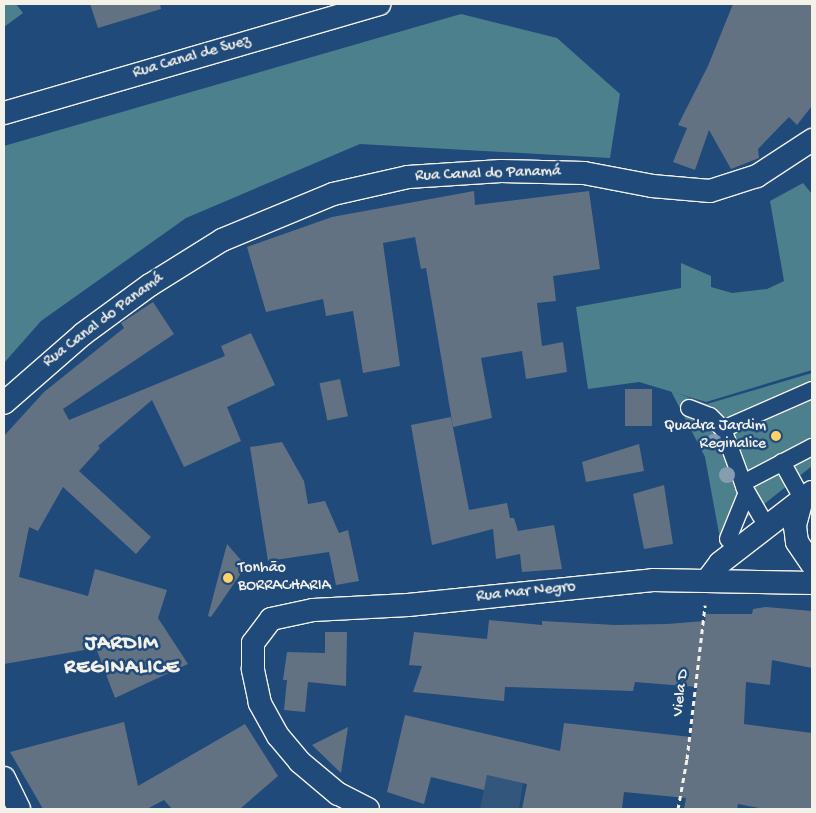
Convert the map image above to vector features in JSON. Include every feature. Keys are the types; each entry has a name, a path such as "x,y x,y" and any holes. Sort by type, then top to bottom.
{"street":[{"name":"Rua Canal de Suez","path":"4,113 380,4"},
{"name":"Rua Canal do Panamá","path":"4,403 62,351 150,284 222,240 333,194 408,177 501,171 584,173 652,186 710,191 757,176 812,140"},
{"path":"723,429 812,390"},
{"path":"689,408 710,416 723,429 744,489 761,516"},
{"path":"728,539 744,489 782,462 812,447"},
{"path":"782,462 804,494"},
{"path":"804,494 795,526 797,542 812,564"},
{"path":"708,579 720,563 804,494"},
{"name":"Rua Mar Negro","path":"368,809 316,778 278,736 260,703 253,670 253,643 271,619 290,612 408,605 653,580 708,579 812,584"},
{"path":"4,778 19,809"}],"path":[{"name":"Viela D","path":"678,809 687,759 708,579"}],"shaded area":[{"path":"487,775 523,783 519,809 480,809"}],"green space":[{"path":"4,4 16,4 23,13 4,27"},
{"path":"461,14 557,38 620,94 610,158 360,144 186,218 41,321 4,363 4,146"},
{"path":"803,183 812,194 812,370 706,402 639,382 588,389 576,307 681,288 681,263 711,276 711,287 732,293 767,289 784,281 770,201"},
{"path":"812,373 812,466 720,539 705,457 671,391 707,404"}],"building":[{"path":"90,4 160,4 161,9 98,28"},
{"path":"733,4 812,4 812,106 797,125 789,117 758,149 759,158 731,169 709,130 695,170 673,162 687,128 678,125 708,66"},
{"path":"474,191 475,205 589,191 600,269 553,276 556,301 537,303 542,346 563,342 567,372 526,379 522,351 481,358 492,418 453,427 426,268 421,269 415,237 383,243 400,366 363,373 353,311 326,316 323,299 266,312 247,247 332,217"},
{"path":"153,302 174,334 63,409 69,420 225,356 221,346 251,333 275,385 227,407 241,441 184,467 152,400 98,446 100,448 79,471 151,537 136,554 63,487 38,531 29,527 19,577 88,596 95,569 167,590 158,618 188,664 115,698 96,648 4,664 4,436 44,392 124,328 121,323"},
{"path":"340,379 348,416 327,421 319,383"},
{"path":"625,389 652,389 652,426 625,426"},
{"path":"451,417 469,510 507,503 510,518 514,518 518,531 554,525 562,569 522,572 520,554 496,559 493,529 432,545 411,425"},
{"path":"282,442 304,481 308,504 325,501 339,533 348,530 359,581 336,585 329,552 268,561 250,447"},
{"path":"639,444 644,471 586,482 582,462"},
{"path":"664,485 673,544 644,549 633,494"},
{"name":"Tonhão BORRACHARIA","path":"227,544 246,566 211,617 208,616"},
{"path":"766,607 812,611 812,668 772,660 770,685 746,682 744,724 812,733 812,809 764,809 738,804 737,809 684,809 686,798 624,792 622,809 522,809 527,784 487,775 484,790 431,777 424,804 387,792 405,715 560,751 564,723 691,737 697,687 635,682 633,691 505,687 504,701 413,692 422,666 409,665 414,632 487,639 489,620 542,625 542,621 615,625 667,624 705,621 706,614 752,614 753,609"},
{"path":"325,632 347,632 346,686 308,682 305,712 284,710 287,680 283,680 287,652 325,653"},
{"path":"124,722 138,786 245,724 278,776 240,809 172,809 164,800 147,809 43,809 10,752"},
{"path":"348,727 341,773 312,745"}],"place":[{"name":"Quadra Jardim Reginalice","path":"776,436"},
{"name":"Tonhão BORRACHARIA","path":"228,578"}],"district":[{"name":"JARDIM REGINALICE","path":"122,657"}]}
